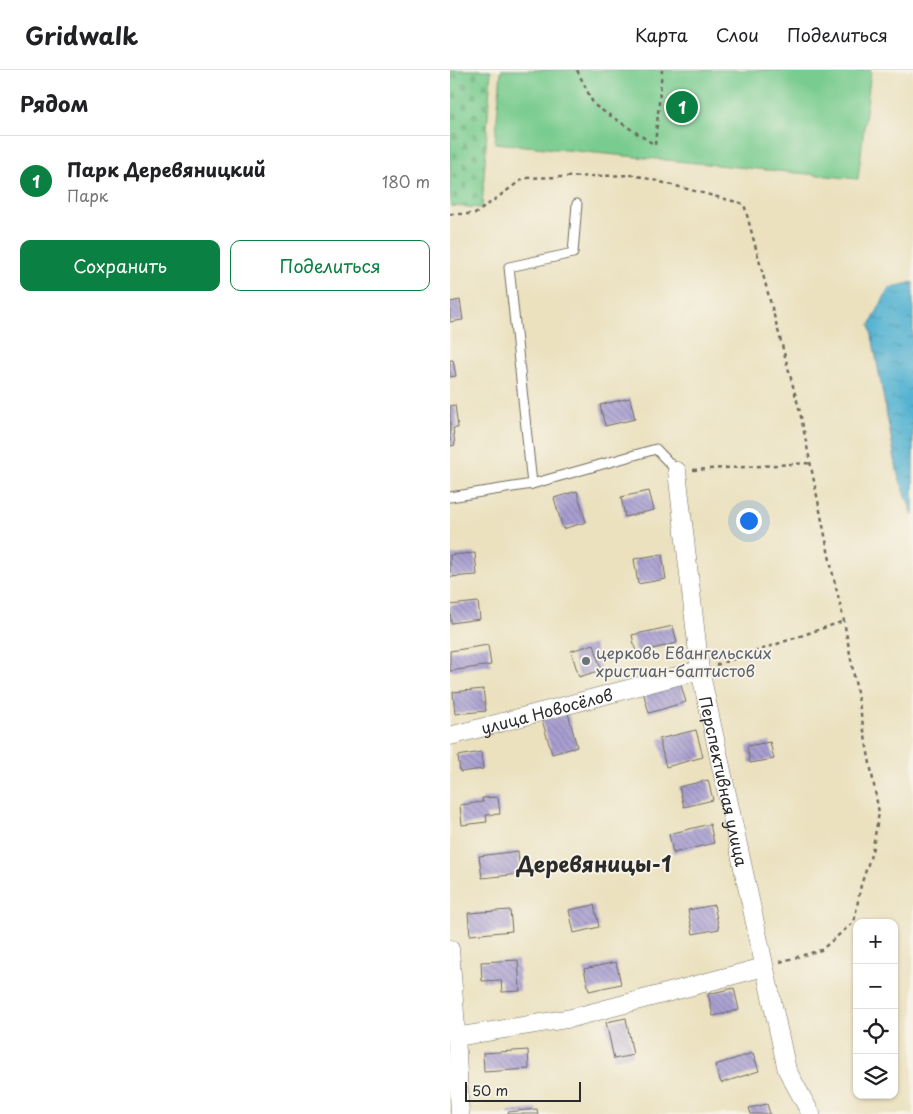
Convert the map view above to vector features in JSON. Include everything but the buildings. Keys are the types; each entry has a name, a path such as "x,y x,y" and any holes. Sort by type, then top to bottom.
{"street":[{"name":"Перспективная улица","path":"677,471 700,670 787,1070 811,1114"},
{"name":"улица Новосёлов","path":"450,736 700,670"},
{"path":"450,950 460,1114"},
{"path":"456,1038 572,1018 764,967"}],"lane":[{"path":"532,484 509,266 573,253 577,204"},
{"path":"450,496 532,484 656,449 677,471"}],"path":[{"path":"577,70 594,105 656,144 662,70"},
{"path":"450,214 475,214 524,178 634,176 744,204 800,412 844,621 879,813 872,852 861,885 854,922 820,950 764,967"},
{"path":"677,471 811,463"},
{"path":"700,670 844,621"}],"green space":[{"path":"450,70 491,70 482,208 450,206"},
{"path":"501,70 871,70 858,179 495,143"}],"water":[{"path":"913,282 913,515 898,475 870,325 889,288"}],"place":[{"name":"Парк Деревяницкий","path":"682,107"},
{"name":"церковь Евангельских христиан-баптистов","path":"586,661"}],"district":[{"name":"Деревяницы-1","path":"594,863"}]}
